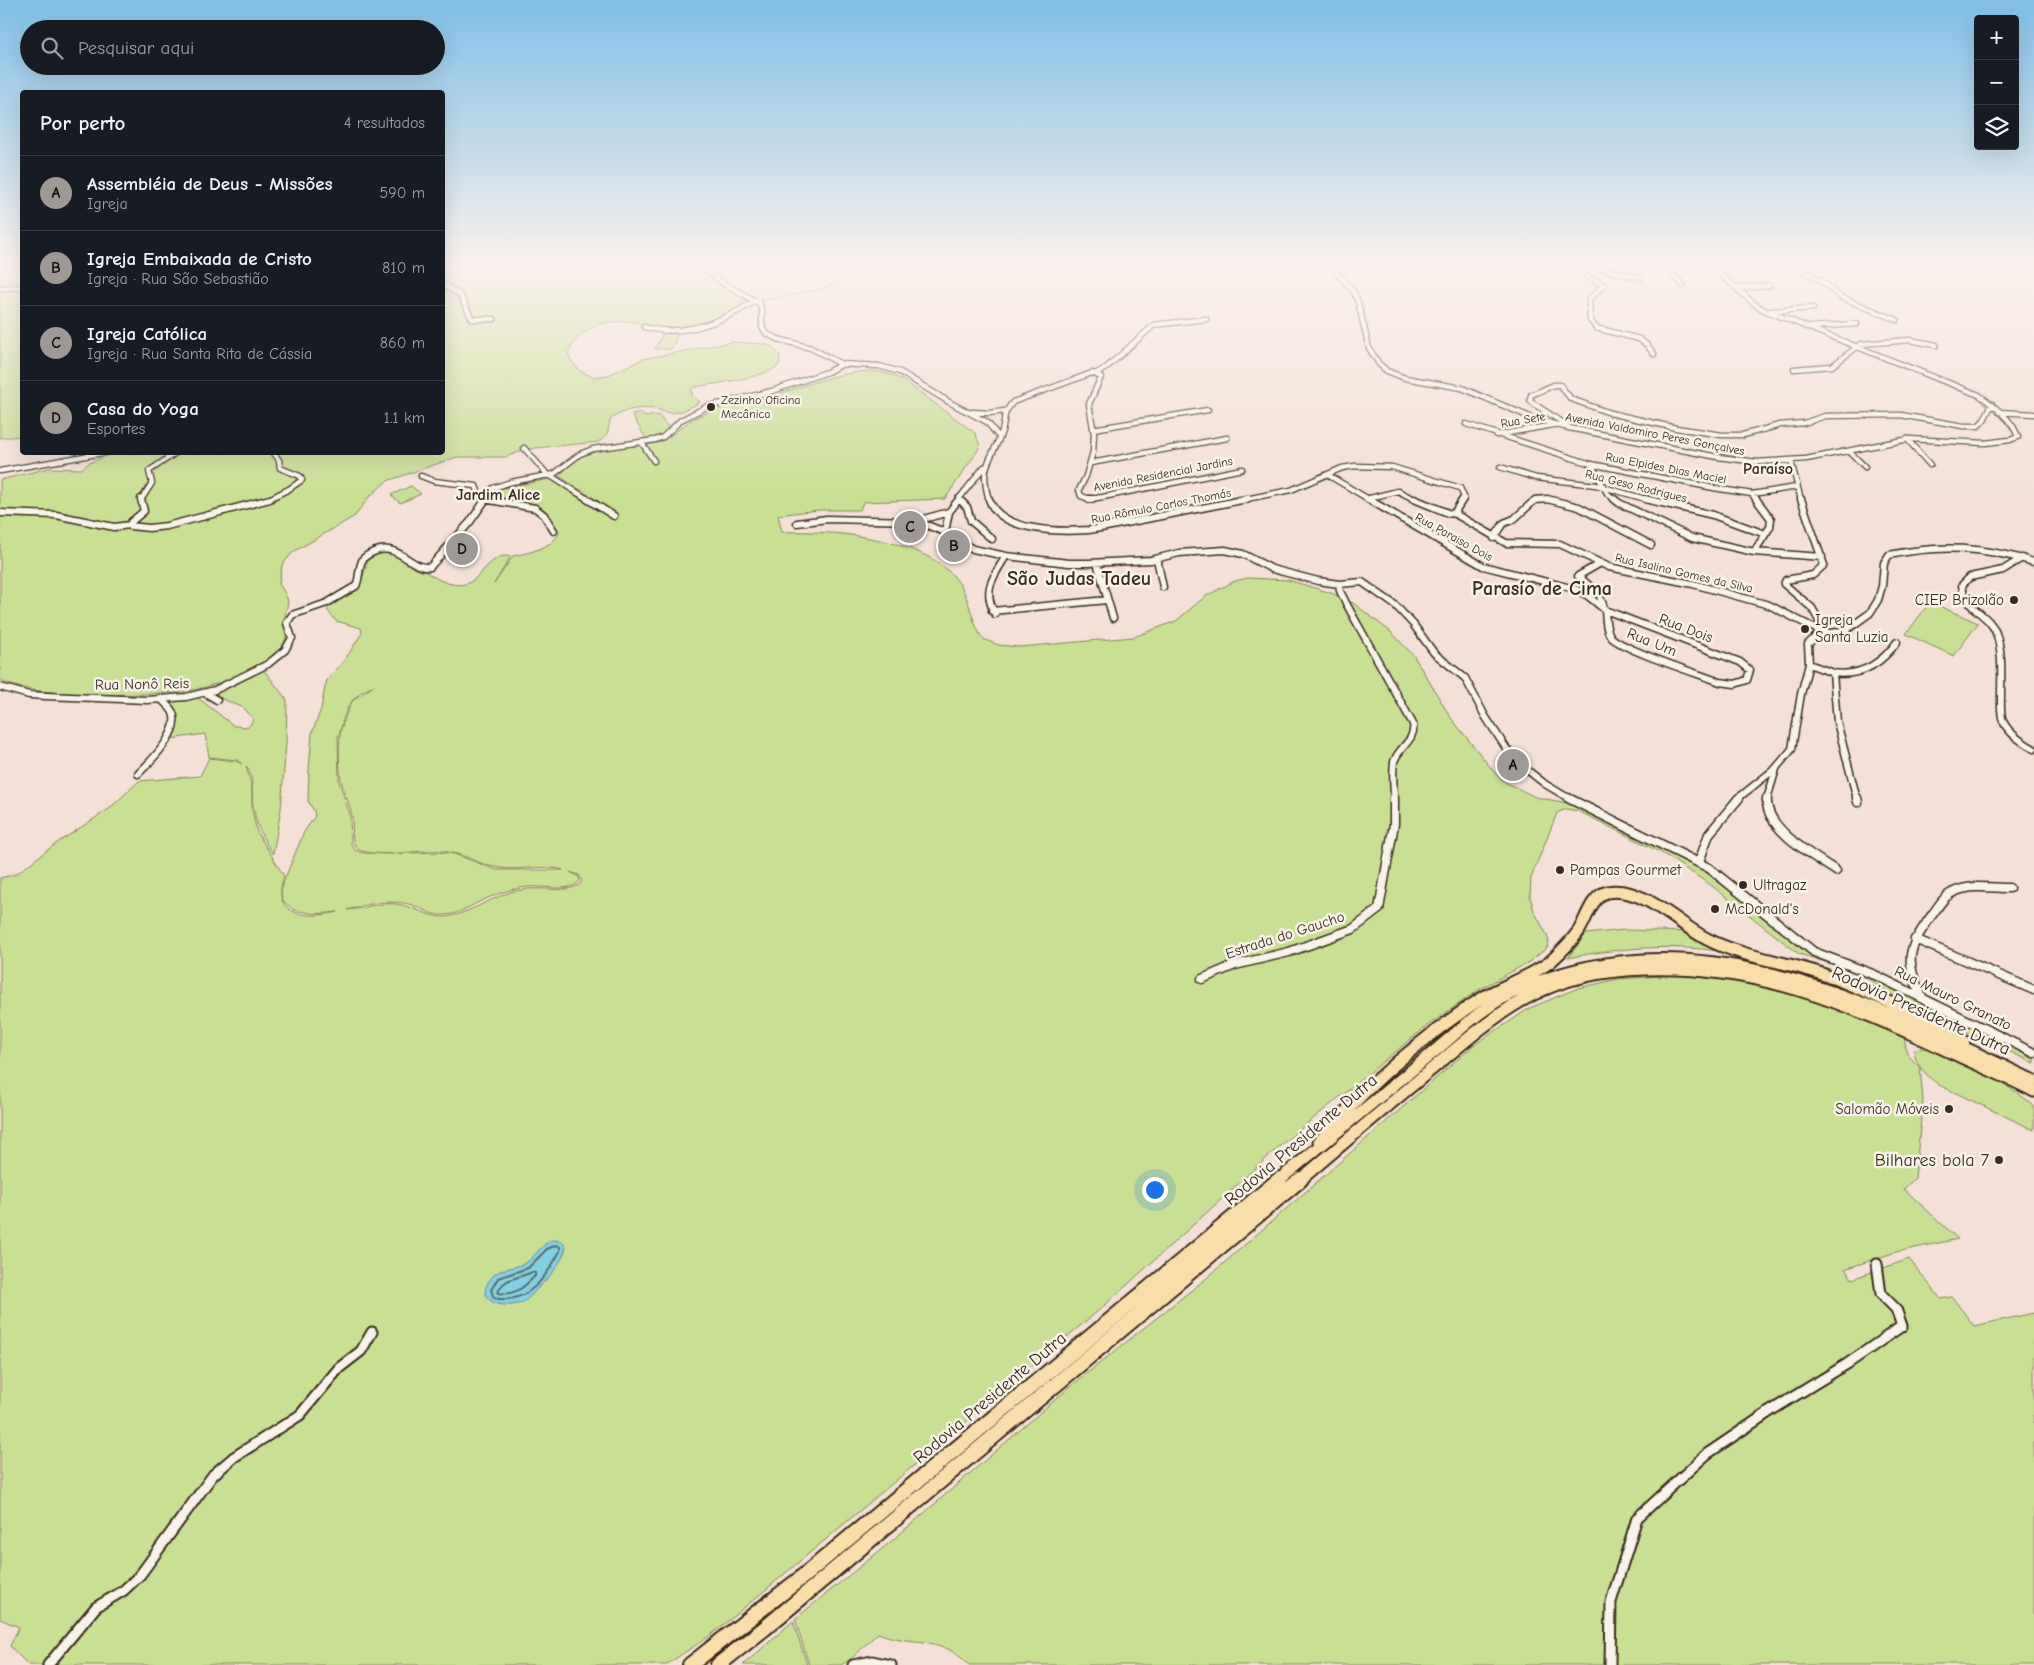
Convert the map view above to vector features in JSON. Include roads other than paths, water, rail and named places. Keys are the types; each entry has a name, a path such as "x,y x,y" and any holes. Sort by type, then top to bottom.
{"highway":[{"path":"1309,1156 1336,1120 1396,1065 1461,1011 1550,961 1579,930 1599,896 1613,892 1630,894 1641,898 1687,927 1723,946 1756,957 1819,973 1863,989 2031,1083 2034,1097"},
{"name":"Rodovia Presidente Dutra","path":"690,1665 801,1578 1481,1014 1511,993 1545,979 1583,968 1621,962 1673,958 1759,969 1800,980 1862,1002 2031,1083"},
{"name":"Rodovia Presidente Dutra","path":"718,1665 765,1628 1470,1037 1515,1005 1543,990 1590,975 1644,968 1703,969 1773,980 1821,994 2031,1083"}],"street":[{"path":"790,343 812,348 843,364 890,368 910,377 988,423 996,430 999,437"},
{"path":"965,411 988,413 1006,411 1013,402 1020,399 1066,384 1088,374 1095,374 1106,368 1134,343"},
{"name":"Avenida Valdomiro Peres Gonçalves","path":"1367,343 1376,361 1386,370 1405,377 1465,389 1515,411 1555,425 1577,431 1736,460 1758,462 1791,461 1907,439 1992,443 2016,439 2018,435 2016,430 1992,404 1979,395 1845,343"},
{"path":"1647,343 1654,354"},
{"path":"1794,369 1832,366 1855,347 1871,343"},
{"path":"1924,343 1936,345"},
{"path":"485,500 491,490 497,486 550,475 588,451 614,445 642,443 663,437 681,420 706,407 772,392 794,382 827,372 843,364"},
{"name":"Avenida Residencial Jardins","path":"1095,374 1101,377 1088,404 1094,439 1091,463 1079,490 1081,496 1090,498 1242,469"},
{"path":"1577,431 1536,406 1530,400 1531,395 1554,385 1560,385 1571,399 1610,413 1684,430 1730,436 1743,435 1780,425 1804,423 1825,416 1901,415 1963,426 1978,426 1984,420 1992,404"},
{"path":"1093,429 1208,410"},
{"name":"Rua Rômulo Carlos Thomás","path":"1006,411 1002,432 985,467 987,496 995,510 1016,524 1053,531 1089,530 1290,490 1328,475"},
{"path":"1988,411 2034,414"},
{"path":"980,418 988,413"},
{"path":"988,423 1004,418"},
{"name":"Rua Sete","path":"1466,424 1497,435 1555,425"},
{"name":"Rua Elpides Dias Maciel","path":"1497,435 1591,464 1752,494 1797,487"},
{"path":"1091,463 1227,438"},
{"path":"1907,439 1930,465"},
{"path":"642,443 654,461"},
{"path":"524,448 550,475 614,516"},
{"path":"1849,451 1865,466"},
{"path":"0,470 38,463 82,459 97,455"},
{"path":"130,525 144,511 141,498 152,483 149,471 173,455"},
{"path":"0,513 56,515 114,527 130,525 150,528 169,526 204,515 241,508 270,499 300,482 302,478 300,476 280,468 279,460 275,455"},
{"path":"1791,461 1797,487 1824,565 1819,572 1806,577 1786,580 1784,583 1786,589 1812,608 1824,632"},
{"path":"1591,464 1604,488 1616,501 1683,534 1726,547 1754,552 1822,557"},
{"path":"1328,475 1351,466 1381,465 1396,468 1460,488 1463,491 1464,497 1456,514"},
{"path":"945,532 949,512 985,467"},
{"name":"Rua Geso Rodrigues","path":"1500,467 1536,478 1583,482 1713,515 1765,534"},
{"name":"Rua Paraiso Dois","path":"1328,475 1366,499 1487,568 1575,588 1604,610"},
{"path":"421,476 429,482 466,483 476,486 480,497 485,500 535,508 544,515 554,531"},
{"name":"Rua Isalino Gomes da Silva","path":"1366,499 1398,492 1429,506 1456,514 1494,538 1511,544 1560,544 1573,548 1599,564 1751,600 1776,608 1824,632"},
{"path":"1752,494 1771,519 1770,527 1754,552"},
{"path":"1494,538 1504,523 1514,519 1536,500 1544,499 1579,507 1651,545"},
{"name":"Rua Nonô Reis","path":"0,687 38,696 160,698 205,693 263,667 284,652 292,638 288,623 290,617 300,611 327,603 356,586 362,561 370,553 382,549 392,550 425,569 430,567 470,522 485,500"},
{"path":"960,500 967,507 971,521 992,539"},
{"path":"796,523 827,519 916,521 949,512"},
{"path":"916,521 945,532 973,549 1006,556 1069,563 1097,563 1156,559 1186,552 1233,551 1278,570 1318,581 1339,584"},
{"path":"1699,862 1709,834 1726,811 1744,792 1776,768 1792,749 1801,694 1809,664 1808,644 1824,632 1837,633 1844,631 1870,613 1878,600 1882,586 1884,563 1890,555 1909,551 1963,546 2000,552 2034,562"},
{"path":"1006,556 988,590 988,601 994,613 1107,600"},
{"path":"2022,558 2003,570 1970,577 1962,585 1962,590 1966,603 1990,624 1997,635 2003,721 2013,734 2034,749"},
{"path":"1156,559 1163,587"},
{"path":"1097,563 1113,618"},
{"name":"Rua Um","path":"1599,564 1578,576 1600,594 1608,632 1613,639 1626,646 1720,682 1738,684 1748,678"},
{"name":"Rua Mauro Granato","path":"1339,584 1350,579 1362,582 1395,605 1413,624 1434,653 1465,678 1492,726 1521,766 1545,784 1572,800 1699,862 1720,876 1812,950 1859,968 2034,1053"},
{"name":"Estrada do Gaucho","path":"1202,979 1235,965 1289,952 1353,929 1379,909 1394,824 1394,763 1397,756 1409,743 1414,730 1410,716 1392,689 1347,605 1340,591 1339,584"},
{"name":"Rua Dois","path":"1604,610 1740,662 1750,670 1748,678"},
{"path":"1809,664 1833,673 1850,674 1874,666 1886,657 1897,642"},
{"path":"1833,673 1832,694 1840,745 1858,802"},
{"path":"205,693 217,700"},
{"path":"138,774 164,743 174,724 173,712 160,698"},
{"path":"1776,768 1767,807 1771,817 1784,832 1836,871"},
{"path":"1923,999 1910,970 1911,952 1915,939 1948,894 1962,889 2008,888"},
{"path":"1915,939 2034,990"},
{"path":"1610,1665 1611,1602 1637,1518 1707,1454 1902,1326 1896,1310 1881,1294 1877,1264"},
{"path":"48,1665 96,1607 123,1591 140,1575 213,1475 234,1457 300,1415 339,1368 361,1351 372,1332"},
{"path":"852,1665 865,1661 876,1661 891,1665"}],"water":[{"path":"552,1240 562,1241 566,1248 564,1254 551,1275 528,1299 521,1303 505,1305 498,1304 487,1297 485,1292 487,1285 495,1274 527,1262 545,1244"}],"place":[{"name":"Zezinho Oficina Mecânica","path":"711,407"},
{"name":"Igreja Católica","path":"910,527"},
{"name":"Igreja Embaixada de Cristo","path":"954,546"},
{"name":"Casa do Yoga","path":"462,549"},
{"name":"CIEP Brizolão","path":"2014,600"},
{"name":"Igreja Santa Luzia","path":"1805,629"},
{"name":"Assembléia de Deus - Missões","path":"1513,765"},
{"name":"Pampas Gourmet","path":"1560,870"},
{"name":"Ultragaz","path":"1743,885"},
{"name":"McDonald's","path":"1715,909"},
{"name":"Salomão Móveis","path":"1949,1109"},
{"name":"Bilhares bola 7","path":"1999,1160"}],"district":[{"name":"Paraíso","path":"1768,469"},
{"name":"Jardim Alice","path":"498,495"},
{"name":"São Judas Tadeu","path":"1079,578"},
{"name":"Parasío de Cima","path":"1542,588"}]}
